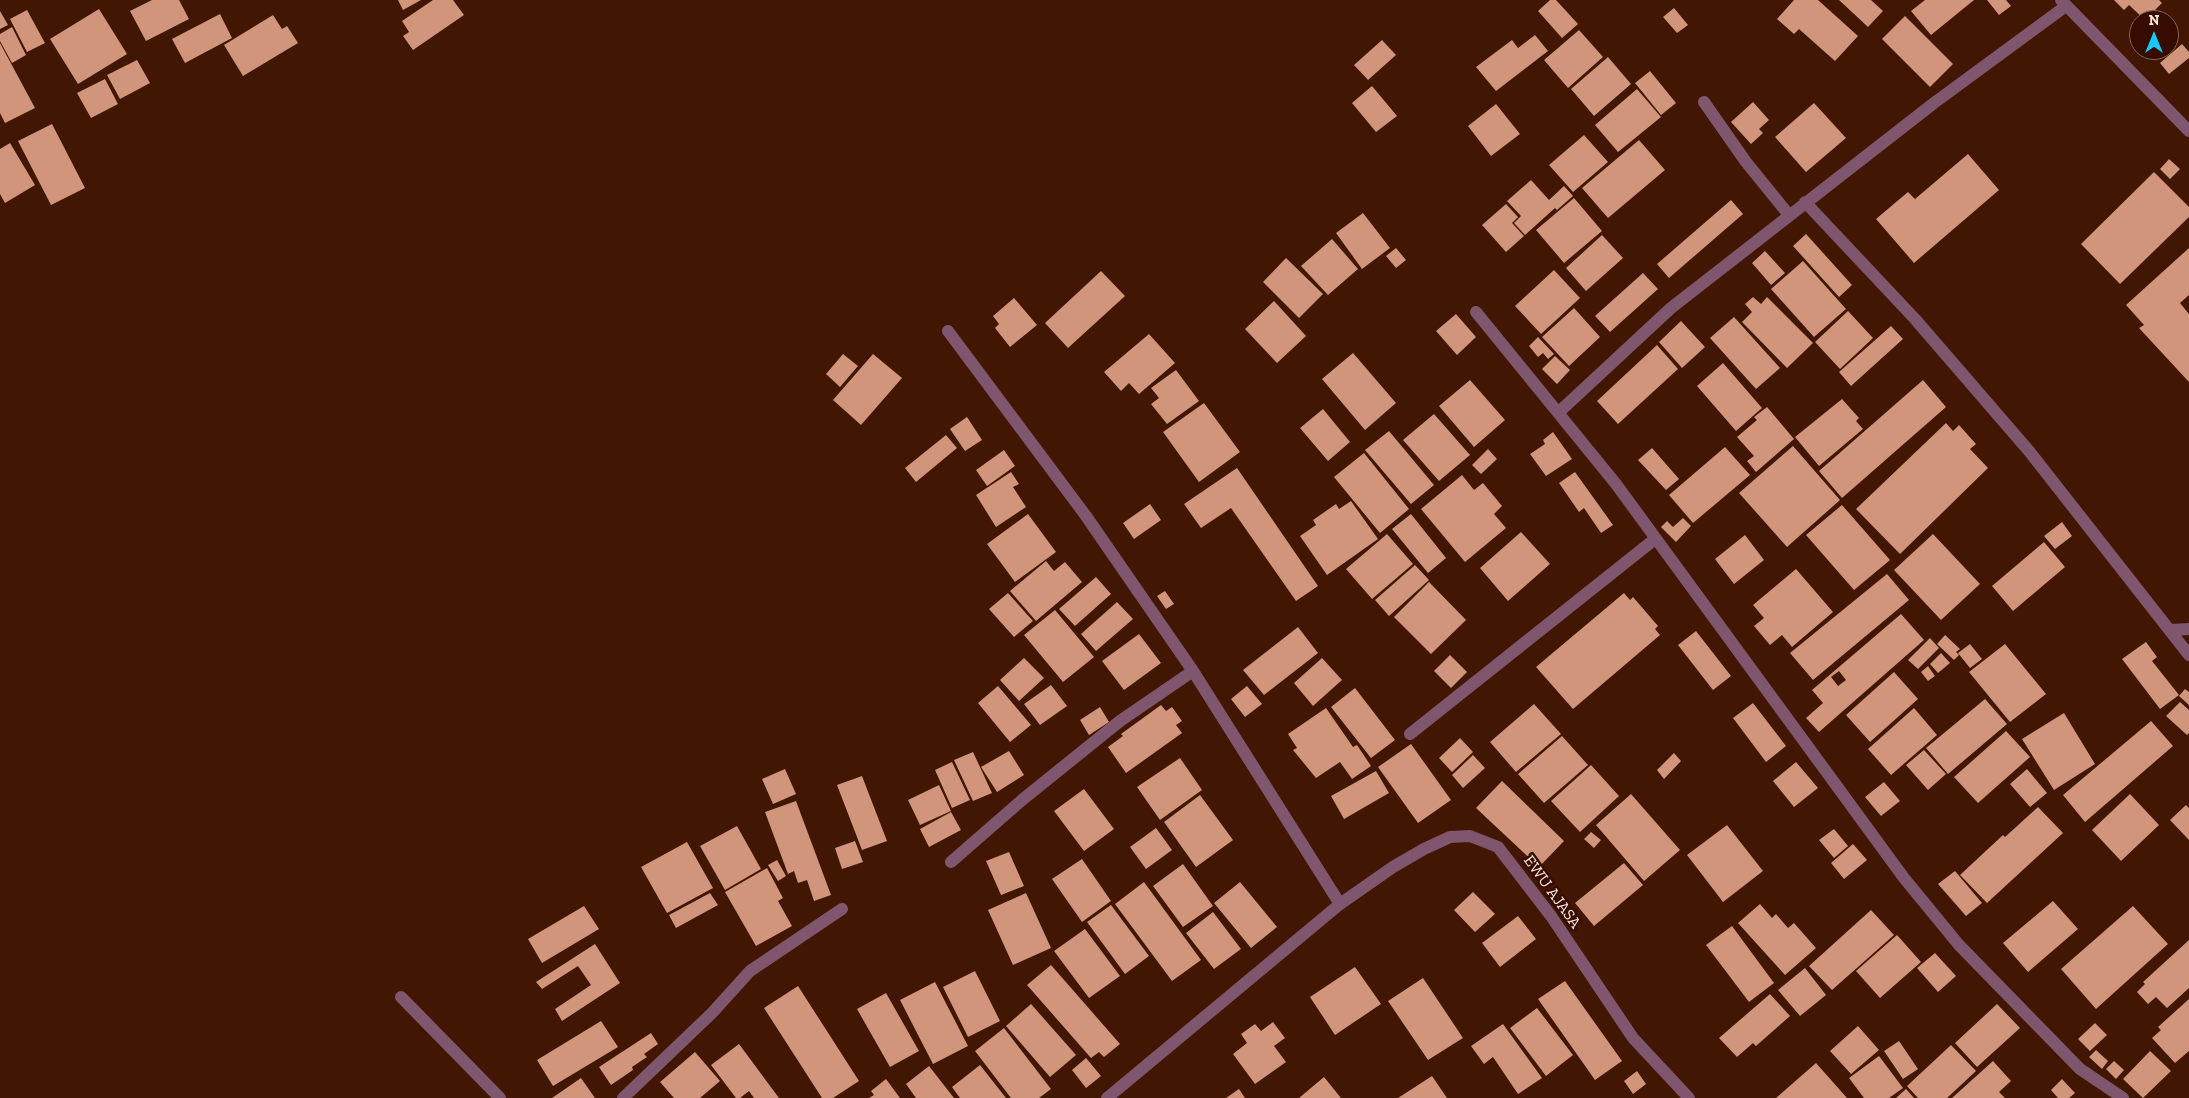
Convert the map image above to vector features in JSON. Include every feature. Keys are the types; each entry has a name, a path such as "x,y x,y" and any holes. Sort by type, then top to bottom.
{"street":[{"path":"1559,412 1671,308 1805,202 2064,3 2189,131"},
{"path":"1704,102 1746,162 1789,216"},
{"path":"1805,202 1915,319 2029,451 2189,655"},
{"path":"1476,312 1616,484 1655,539 1724,629 1904,878 1959,945 2080,1068 2123,1098"},
{"path":"948,331 1086,516 1193,671 1340,904"},
{"path":"1410,734 1655,539"},
{"path":"2171,630 2189,629"},
{"path":"951,862 1022,800 1120,720 1193,671"},
{"name":"EWU AJASA","path":"1107,1098 1340,904 1393,867 1450,836 1470,836 1498,847 1551,916 1633,1038 1684,1096"},
{"path":"623,1098 712,1013 750,971 842,908"},
{"path":"400,998 500,1098"}],"building":[{"path":"152,0 179,0 189,19 146,41 130,11"},
{"path":"398,0 421,0 403,10"},
{"path":"433,0 453,0 464,15 413,50 403,36 409,32 402,21"},
{"path":"1550,0 1556,0 1578,24 1562,38 1538,11"},
{"path":"1794,0 1818,0 1858,36 1835,61 1799,29 1794,34 1777,19"},
{"path":"1839,0 1871,0 1883,11 1868,27"},
{"path":"1925,0 1974,0 1931,35 1911,11"},
{"path":"1987,0 2006,0 2011,6 1999,15"},
{"path":"2114,0 2159,0 2162,3 2155,10 2134,10 2129,5 2124,10"},
{"path":"1674,8 1688,25 1677,33 1663,17"},
{"path":"99,9 127,54 78,84 50,39"},
{"path":"27,10 45,43 27,52 10,19"},
{"path":"0,11 8,25 0,29"},
{"path":"220,14 232,38 185,63 172,39"},
{"path":"273,15 282,29 287,26 298,43 243,76 224,45"},
{"path":"1905,16 1953,64 1930,87 1882,39"},
{"path":"12,27 26,55 12,63 0,41 0,34"},
{"path":"1579,30 1603,57 1568,88 1544,60"},
{"path":"1535,35 1548,51 1496,91 1476,67 1512,40 1518,48"},
{"path":"1382,40 1396,55 1368,80 1354,65"},
{"path":"0,43 35,108 5,123 0,113"},
{"path":"2182,44 2189,52 2189,58 2169,74 2160,63 2163,60 2179,60 2179,47"},
{"path":"1608,57 1631,84 1594,116 1571,89"},
{"path":"137,60 150,83 120,99 107,75"},
{"path":"1650,71 1676,103 1661,115 1635,83"},
{"path":"105,79 118,104 91,118 77,93"},
{"path":"1372,86 1397,116 1376,132 1352,103"},
{"path":"1637,89 1661,117 1618,152 1595,125"},
{"path":"1753,102 1769,120 1759,129 1763,133 1751,144 1731,122"},
{"path":"1814,103 1846,138 1806,172 1775,137"},
{"path":"1496,104 1520,134 1491,156 1468,126"},
{"path":"52,124 85,188 51,205 18,141"},
{"path":"1584,135 1608,162 1573,192 1549,165"},
{"path":"1639,140 1665,170 1608,218 1582,188"},
{"path":"10,143 35,185 5,203 0,194 0,149"},
{"path":"1968,154 1999,190 1914,263 1876,219 1908,192 1915,199"},
{"path":"2169,159 2180,169 2170,179 2160,169"},
{"path":"2154,172 2189,207 2189,217 2120,284 2081,244"},
{"path":"1531,180 1549,200 1564,186 1573,196 1557,210 1555,208 1525,235 1514,223 1521,216 1507,201"},
{"path":"1574,198 1602,231 1564,263 1536,230"},
{"path":"1731,200 1743,214 1669,278 1657,264"},
{"path":"1506,204 1518,217 1512,223 1524,236 1506,252 1482,225"},
{"path":"1363,213 1390,248 1362,269 1336,233"},
{"path":"1806,234 1852,285 1839,297 1793,246"},
{"path":"1602,235 1623,258 1586,291 1566,268"},
{"path":"1332,239 1358,269 1328,295 1301,266"},
{"path":"1396,248 1406,260 1396,268 1386,256"},
{"path":"2189,248 2189,295 2180,303 2189,314 2189,382 2139,328 2144,325 2126,305"},
{"path":"1765,251 1785,273 1771,285 1752,263"},
{"path":"1286,258 1323,294 1299,318 1263,282"},
{"path":"1803,261 1846,309 1814,337 1771,289"},
{"path":"1554,270 1580,298 1541,334 1515,306"},
{"path":"1101,271 1125,296 1068,348 1045,323"},
{"path":"1643,273 1658,289 1610,332 1595,316"},
{"path":"1753,297 1761,304 1767,297 1813,343 1787,368 1742,322 1752,312 1745,304"},
{"path":"1014,298 1037,325 1010,347 995,328 999,324 993,316"},
{"path":"1274,301 1306,336 1277,363 1245,329"},
{"path":"1574,308 1600,337 1569,366 1542,337"},
{"path":"1848,311 1873,338 1840,369 1815,342"},
{"path":"1456,314 1476,337 1457,355 1436,331"},
{"path":"1734,317 1780,368 1756,389 1710,338"},
{"path":"1681,321 1705,347 1682,368 1659,342"},
{"path":"1891,326 1903,339 1851,386 1839,372"},
{"path":"1149,334 1175,363 1139,394 1129,383 1121,391 1104,372"},
{"path":"1538,337 1554,354 1548,359 1543,353 1538,357 1529,346"},
{"path":"1657,345 1678,369 1618,424 1597,401"},
{"path":"1353,353 1396,403 1365,430 1322,379"},
{"path":"843,354 858,366 840,387 826,374"},
{"path":"873,354 902,378 861,425 833,400"},
{"path":"1555,356 1570,370 1557,384 1542,369"},
{"path":"1723,363 1762,408 1736,431 1697,386"},
{"path":"1176,370 1199,401 1167,424 1151,404 1159,398 1151,388"},
{"path":"1470,380 1505,420 1474,447 1439,406"},
{"path":"1923,380 1946,407 1842,498 1819,471"},
{"path":"1842,399 1859,418 1856,421 1863,429 1819,466 1795,437"},
{"path":"1204,403 1240,452 1199,482 1163,432"},
{"path":"1767,407 1794,439 1756,472 1747,461 1754,456 1737,437 1757,420 1754,417"},
{"path":"1323,409 1350,442 1328,461 1300,428"},
{"path":"1434,414 1470,455 1439,481 1403,440"},
{"path":"967,417 982,440 965,451 950,429"},
{"path":"1946,423 1953,431 1959,425 1976,444 1970,449 1988,468 1900,554 1856,509"},
{"path":"1389,431 1434,485 1411,504 1365,450"},
{"path":"1553,432 1572,459 1546,476 1530,454 1545,444 1543,440"},
{"path":"946,435 957,448 916,482 905,468"},
{"path":"1793,446 1840,500 1787,547 1739,493"},
{"path":"1725,447 1750,475 1693,523 1669,495"},
{"path":"1652,448 1679,479 1666,490 1638,460"},
{"path":"1488,449 1497,459 1481,474 1472,465"},
{"path":"1004,450 1015,466 987,486 976,470"},
{"path":"1364,453 1409,509 1380,533 1334,477"},
{"path":"1237,468 1318,586 1296,601 1231,508 1201,528 1184,504"},
{"path":"1011,472 1019,484 1013,487 1026,507 996,527 976,495"},
{"path":"1575,472 1613,525 1601,533 1584,508 1579,512 1559,483"},
{"path":"1462,475 1474,490 1483,483 1502,506 1494,514 1506,528 1465,562 1421,509"},
{"path":"1351,501 1378,539 1327,575 1300,536 1316,525 1313,520 1336,504 1339,509"},
{"path":"1150,504 1161,520 1134,539 1123,523"},
{"path":"1842,505 1890,560 1854,590 1806,535"},
{"path":"1028,514 1056,552 1015,582 987,544"},
{"path":"1411,514 1446,558 1428,573 1392,529"},
{"path":"1683,518 1691,526 1676,542 1661,527 1667,521 1673,527"},
{"path":"2062,522 2072,536 2055,549 2044,536"},
{"path":"1521,532 1550,564 1508,601 1480,568"},
{"path":"1387,534 1413,564 1372,599 1346,569"},
{"path":"1933,534 1980,584 1941,620 1894,570"},
{"path":"1745,535 1764,560 1734,584 1715,559"},
{"path":"2044,542 2065,567 2013,611 1992,586"},
{"path":"1046,561 1054,571 1065,562 1082,582 1036,621 1010,591"},
{"path":"1415,565 1429,580 1389,616 1375,600"},
{"path":"1796,569 1833,612 1792,647 1782,635 1770,645 1754,626 1764,618 1753,605"},
{"path":"1887,574 1909,600 1813,680 1790,653"},
{"path":"1096,577 1111,594 1075,626 1059,609"},
{"path":"1429,582 1466,620 1431,654 1394,617"},
{"path":"1165,591 1174,604 1166,609 1157,596"},
{"path":"1008,593 1033,621 1014,637 989,609"},
{"path":"1624,593 1630,600 1633,597 1658,626 1655,629 1660,635 1573,709 1536,667"},
{"path":"1117,602 1133,619 1096,651 1081,634"},
{"path":"1055,610 1094,657 1063,682 1024,635"},
{"path":"1901,614 1924,640 1819,732 1806,718 1823,703 1812,690","holes":["1839,671 1846,680 1838,686 1831,677"]},
{"path":"1298,627 1318,653 1264,695 1243,670"},
{"path":"1696,631 1731,676 1713,690 1678,645"},
{"path":"1139,634 1161,663 1124,690 1102,661"},
{"path":"1945,635 1960,649 1956,652 1959,655 1954,660 1937,644"},
{"path":"1930,638 1939,648 1918,669 1908,660"},
{"path":"2146,642 2157,657 2152,661 2179,695 2160,709 2122,659"},
{"path":"1970,644 1982,659 1970,668 1958,653"},
{"path":"2005,644 2046,694 2010,722 1969,672"},
{"path":"1941,653 1950,663 1938,673 1930,664"},
{"path":"1450,655 1467,672 1451,688 1434,671"},
{"path":"1024,658 1044,678 1019,701 1000,680"},
{"path":"1322,658 1342,680 1313,706 1294,683"},
{"path":"1928,666 1935,676 1928,681 1921,672"},
{"path":"1894,672 1918,699 1870,742 1846,715"},
{"path":"1051,685 1067,706 1040,725 1024,704"},
{"path":"998,686 1031,725 1010,742 978,703"},
{"path":"1247,686 1262,704 1245,717 1231,699"},
{"path":"1355,688 1395,740 1371,758 1331,707"},
{"path":"2185,689 2189,692 2189,705 2179,696"},
{"path":"1985,699 2007,724 1948,774 1926,748"},
{"path":"2180,702 2189,710 2189,733 2187,735 2166,716"},
{"path":"1753,703 1786,746 1766,762 1733,718"},
{"path":"1534,704 1561,734 1516,772 1490,742"},
{"path":"1161,705 1166,711 1172,707 1182,721 1176,725 1182,733 1126,773 1108,747 1123,736 1121,734"},
{"path":"1100,707 1109,722 1089,735 1080,720"},
{"path":"1326,708 1353,747 1357,745 1371,766 1352,779 1340,762 1316,778 1293,750 1297,748 1288,734"},
{"path":"1914,708 1937,735 1891,775 1868,749"},
{"path":"2064,713 2095,764 2054,790 2022,739"},
{"path":"2151,721 2173,746 2085,822 2063,795"},
{"path":"2006,731 2030,757 1978,803 1954,777"},
{"path":"1562,736 1588,765 1544,803 1518,774"},
{"path":"1460,738 1473,752 1452,772 1439,758"},
{"path":"1411,744 1451,800 1418,823 1378,767"},
{"path":"1924,750 1946,774 1928,790 1906,765"},
{"path":"1009,751 1024,775 997,792 981,767"},
{"path":"973,752 992,793 973,801 954,760"},
{"path":"1674,753 1681,761 1664,779 1657,770"},
{"path":"1473,755 1485,768 1463,788 1452,775"},
{"path":"1180,758 1202,790 1160,820 1137,787"},
{"path":"952,762 970,800 952,808 935,770"},
{"path":"1796,762 1818,788 1794,807 1773,781"},
{"path":"1591,765 1619,796 1580,832 1551,801"},
{"path":"785,769 796,794 773,804 762,779"},
{"path":"2027,769 2047,793 2030,807 2010,784"},
{"path":"1376,771 1389,793 1344,819 1331,796"},
{"path":"862,776 887,841 862,850 837,785"},
{"path":"1502,781 1564,841 1539,867 1476,808"},
{"path":"1884,782 1900,801 1881,816 1865,797"},
{"path":"939,785 951,811 920,825 908,800"},
{"path":"1084,789 1114,829 1084,851 1054,811"},
{"path":"1631,794 1680,850 1644,881 1596,825"},
{"path":"2130,794 2159,825 2121,861 2092,830"},
{"path":"1200,795 1233,840 1196,867 1164,822"},
{"path":"796,801 831,895 814,901 807,880 798,883 794,871 788,874 765,812"},
{"path":"2186,805 2189,808 2189,840 2170,820"},
{"path":"2038,807 2063,833 1987,903 1960,875 2003,835 2005,837"},
{"path":"951,812 961,830 929,847 920,829"},
{"path":"1727,825 1763,871 1723,902 1687,855"},
{"path":"737,826 761,869 725,890 700,846"},
{"path":"1156,828 1172,850 1146,869 1130,847"},
{"path":"1834,829 1848,846 1834,858 1819,840"},
{"path":"1591,832 1601,840 1594,848 1584,839"},
{"path":"855,841 863,862 842,869 835,848"},
{"path":"687,842 713,888 667,913 641,867"},
{"path":"1853,844 1867,860 1844,879 1831,863"},
{"path":"1009,852 1024,886 1001,895 986,861"},
{"path":"1082,859 1111,901 1082,922 1052,879"},
{"path":"777,860 786,876 778,881 768,865"},
{"path":"1624,863 1643,885 1594,926 1575,903"},
{"path":"1183,864 1213,906 1183,927 1153,886"},
{"path":"767,868 783,898 778,901 792,926 756,946 725,892"},
{"path":"1955,871 1982,903 1966,916 1938,884"},
{"path":"1144,882 1201,960 1172,981 1115,904"},
{"path":"1240,882 1277,927 1251,948 1214,903"},
{"path":"1473,892 1495,914 1475,932 1454,910"},
{"path":"710,893 718,905 676,928 669,915"},
{"path":"1026,893 1051,948 1013,965 988,910"},
{"path":"2053,901 2078,929 2028,972 2003,943"},
{"path":"1760,904 1772,918 1776,914 1788,928 1794,923 1816,948 1785,975 1738,923"},
{"path":"1111,905 1149,956 1125,974 1087,922"},
{"path":"584,906 599,929 542,963 528,939"},
{"path":"2133,906 2168,944 2096,1009 2061,969"},
{"path":"1871,910 1894,935 1832,990 1809,966"},
{"path":"1213,912 1241,949 1214,969 1186,933"},
{"path":"1518,916 1536,939 1500,967 1482,943"},
{"path":"1732,926 1774,983 1749,1002 1706,945"},
{"path":"1085,929 1120,976 1089,998 1054,951"},
{"path":"1897,935 1921,962 1880,998 1856,971"},
{"path":"2189,940 2189,988 2167,1008 2156,997 2148,1004 2137,992 2145,984 2143,982"},
{"path":"595,944 620,983 562,1021 555,1009 591,985 578,966 542,989 536,982"},
{"path":"1935,953 1956,976 1938,992 1917,968"},
{"path":"1051,965 1120,1044 1104,1057 1099,1052 1091,1058 1027,985"},
{"path":"1355,967 1381,1004 1335,1035 1310,997"},
{"path":"1805,968 1826,995 1800,1016 1778,990"},
{"path":"975,971 1000,1021 968,1037 943,987"},
{"path":"1423,978 1463,1038 1428,1060 1388,1001"},
{"path":"1565,981 1622,1061 1595,1080 1538,999"},
{"path":"935,982 968,1046 933,1064 900,1000"},
{"path":"798,986 859,1081 833,1098 822,1098 764,1008"},
{"path":"886,993 919,1051 890,1067 857,1009"},
{"path":"1770,994 1790,1016 1756,1046 1753,1043 1737,1057 1719,1038"},
{"path":"2189,999 2189,1051 2175,1063 2152,1038 2161,1030 2158,1027"},
{"path":"1031,1004 1076,1055 1050,1077 1006,1026"},
{"path":"1997,1004 2020,1028 1977,1067 1955,1043"},
{"path":"1537,1008 1573,1055 1546,1076 1510,1028"},
{"path":"601,1021 618,1047 553,1086 537,1060"},
{"path":"1273,1022 1285,1038 1274,1046 1286,1062 1255,1084 1233,1054 1247,1043 1241,1034 1255,1024 1261,1031"},
{"path":"2095,1023 2107,1035 2090,1051 2078,1039"},
{"path":"1503,1024 1542,1078 1518,1094 1493,1057 1484,1064 1471,1046"},
{"path":"1858,1026 1879,1050 1851,1074 1830,1051"},
{"path":"1004,1028 1051,1089 1039,1098 1011,1098 975,1051"},
{"path":"651,1033 658,1044 644,1054 647,1057 632,1067 633,1070 611,1085 599,1067"},
{"path":"1899,1041 1918,1069 1903,1079 1884,1051"},
{"path":"739,1044 779,1098 754,1098 749,1091 740,1098 736,1098 711,1065"},
{"path":"1951,1045 1976,1071 1947,1098 1918,1098 1907,1086"},
{"path":"2096,1050 2108,1061 2102,1069 2089,1057"},
{"path":"2150,1051 2171,1071 2143,1098 2123,1079"},
{"path":"695,1052 720,1081 700,1098 674,1098 660,1082"},
{"path":"1879,1056 1903,1088 1889,1098 1864,1098 1849,1078"},
{"path":"1086,1058 1101,1076 1086,1088 1072,1070"},
{"path":"1993,1061 2011,1081 1999,1092 2005,1098 1952,1098"},
{"path":"2114,1061 2124,1070 2116,1079 2106,1069"},
{"path":"1816,1063 1847,1098 1776,1098"},
{"path":"980,1065 1006,1098 960,1098 952,1087"},
{"path":"929,1066 954,1098 916,1098 906,1084"},
{"path":"1637,1071 1646,1084 1633,1094 1624,1081"},
{"path":"1432,1076 1447,1098 1398,1098"},
{"path":"1324,1077 1341,1098 1299,1098"},
{"path":"581,1078 595,1098 552,1098"},
{"path":"886,1079 900,1098 869,1098 874,1095 871,1091"},
{"path":"2062,1079 2075,1093 2069,1098 2058,1098 2051,1090"},
{"path":"1239,1089 1245,1098 1226,1098"},
{"path":"1906,1089 1914,1098 1896,1098"}]}
